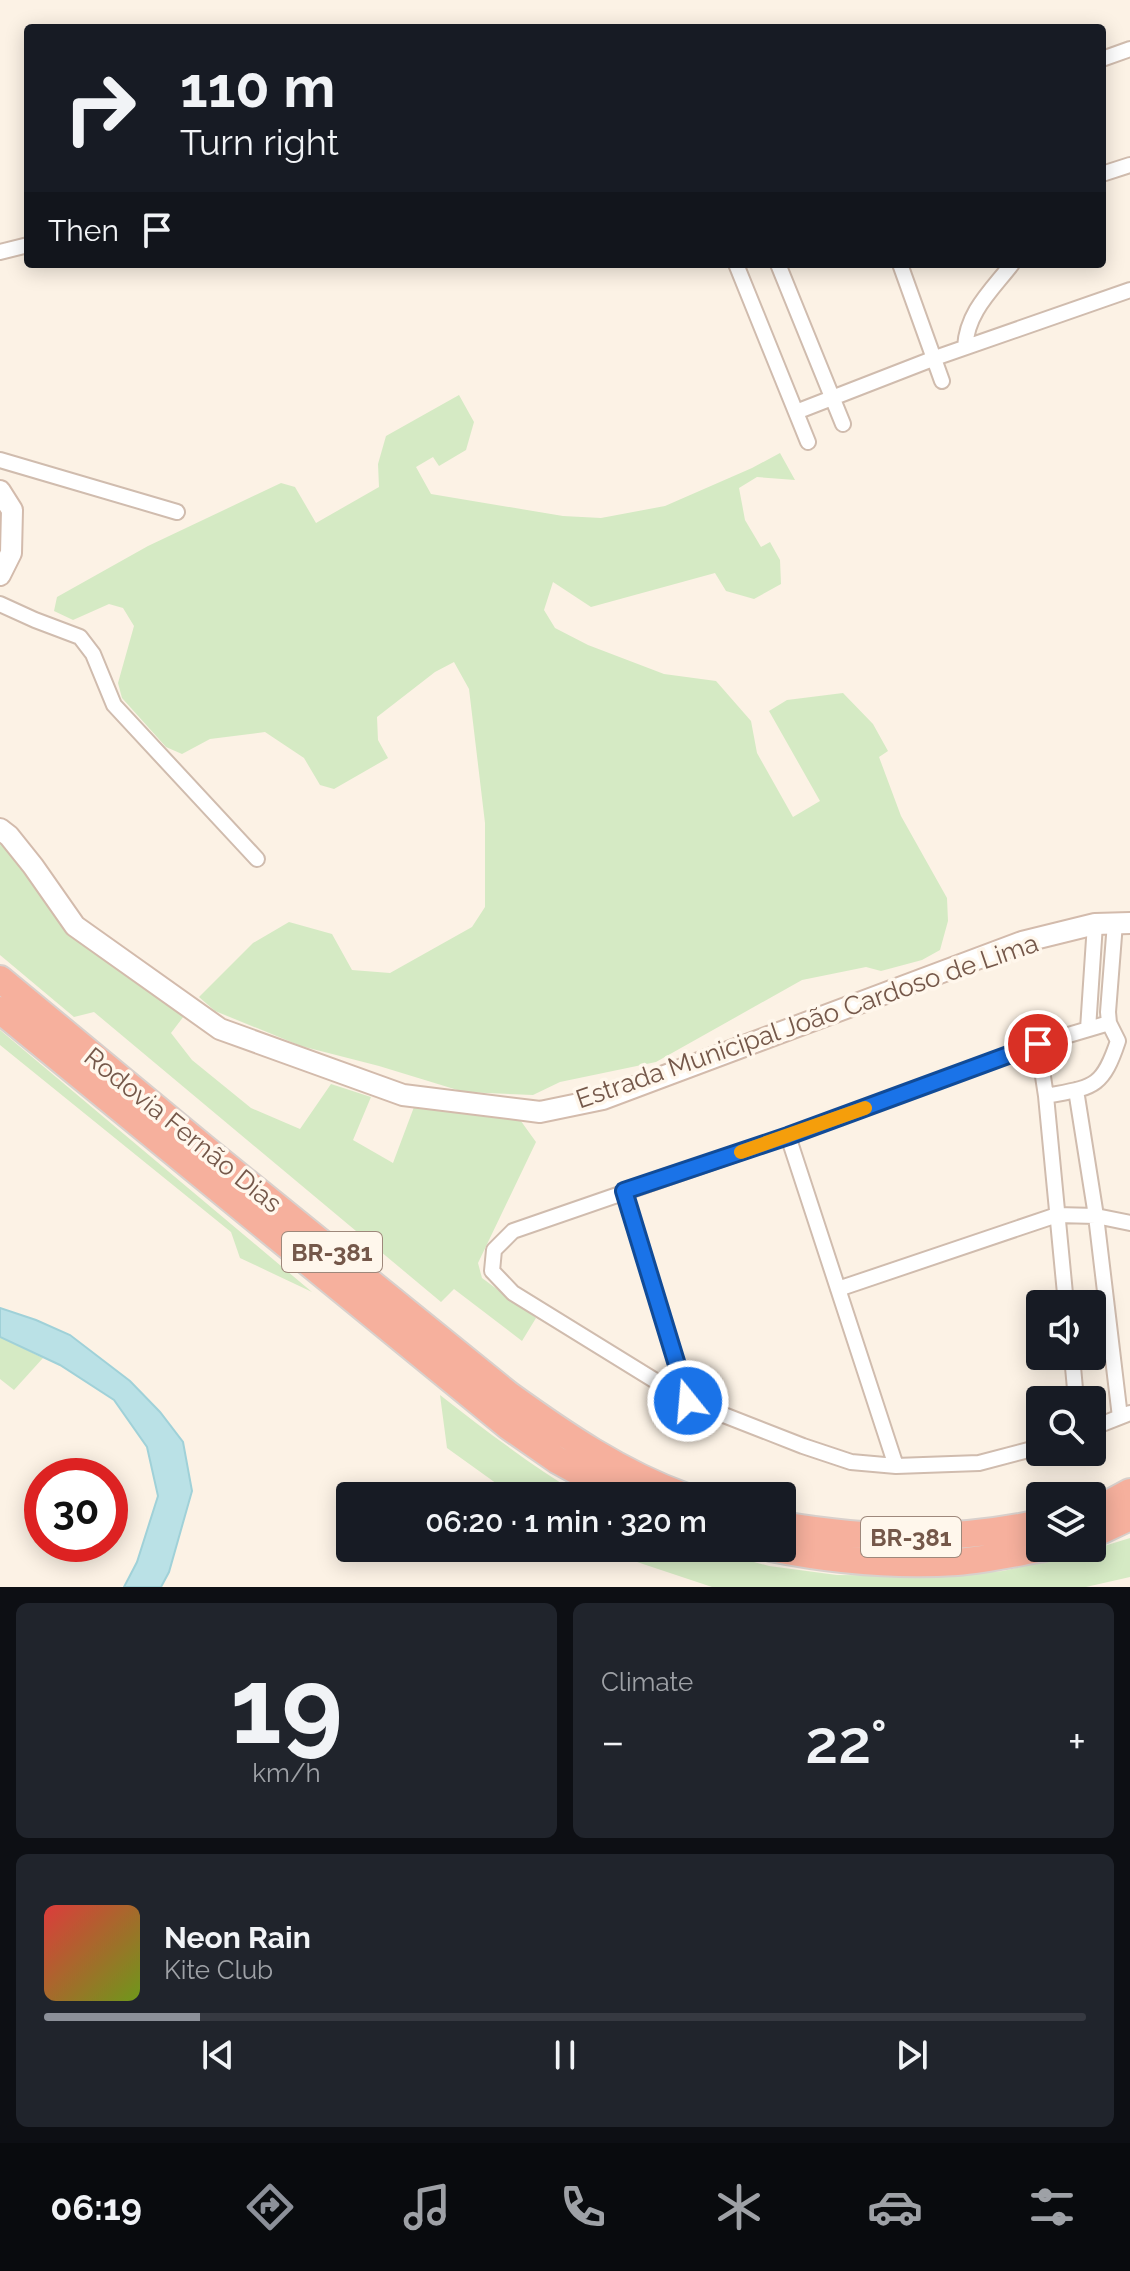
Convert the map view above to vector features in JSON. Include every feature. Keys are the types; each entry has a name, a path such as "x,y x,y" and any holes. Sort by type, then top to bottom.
{"highway":[{"name":"Rodovia Fernão Dias","path":"0,979 509,1395 604,1458 655,1482"},
{"name":"Rodovia Fernão Dias","path":"0,1010 508,1426 557,1460 597,1482"},
{"path":"1106,1505 1130,1492"},
{"path":"1106,1528 1130,1517"},
{"name":"BR-381","path":"796,1527 888,1538 974,1535 1026,1526"},
{"name":"BR-381","path":"796,1553 854,1560 942,1562 1026,1551"}],"street":[{"path":"1106,58 1130,49"},
{"path":"1106,173 1130,165"},
{"path":"0,252 24,246"},
{"path":"738,268 808,442"},
{"path":"780,268 843,424"},
{"path":"901,268 942,381"},
{"path":"965,347 972,315 1009,268"},
{"path":"796,412 965,347 1130,290"},
{"path":"0,460 177,512"},
{"path":"0,491 12,510 11,553 0,575"},
{"path":"0,604 80,637 93,654 114,705 257,859"},
{"name":"Estrada Municipal João Cardoso de Lima","path":"0,829 33,866 75,926 220,1029 403,1095 540,1112 603,1099 1022,942 1113,923"},
{"path":"1046,1096 1089,1087 1109,1067 1124,1042 1109,1023 1113,923"},
{"path":"1088,1029 1113,923"},
{"path":"1026,1451 979,1463 896,1466 851,1462 803,1446 688,1401 513,1293 492,1271 494,1250 513,1231 788,1136 1038,1044 1109,1023"},
{"path":"1038,1044 1065,1290"},
{"path":"1076,1090 1125,1415 1106,1422"},
{"path":"788,1136 896,1466"},
{"path":"624,1191 688,1401"},
{"path":"838,1289 1057,1215 1096,1216 1130,1223"}],"green space":[{"path":"459,395 474,422 466,450 439,466 433,457 416,467 431,494 563,516 601,518 665,506 780,453 795,480 757,477 739,488 745,520 761,547 770,542 780,560 781,584 754,599 726,591 715,573 591,607 553,582 544,610 555,628 588,645 664,674 716,681 751,721 757,753 793,817 820,801 769,711 787,700 843,693 873,724 888,751 879,757 901,816 947,898 948,921 940,950 922,960 881,971 866,967 802,980 656,1062 560,1082 533,1095 464,1092 301,1046 215,1011 199,997 253,943 289,922 332,934 352,970 390,973 472,927 485,907 485,823 469,689 454,662 435,672 377,717 378,740 388,758 334,789 320,785 304,758 265,732 210,739 182,754 166,747 122,698 118,683 134,626 123,608 109,604 73,620 54,611 57,597 148,546 281,483 295,487 316,523 379,487 378,464 386,436"},
{"path":"0,837 72,930 187,1012 171,1033 192,1060 251,1108 300,1129 331,1084 371,1097 353,1140 393,1163 414,1107 518,1117 536,1142 478,1263 482,1278 536,1318 522,1341 454,1289 441,1302 94,1012 74,1017 0,955"},
{"path":"0,1030 312,1292 240,1258 231,1232 0,1045"},
{"path":"0,1337 43,1358 14,1390 0,1379"},
{"path":"440,1395 559,1482 494,1482 447,1448"},
{"path":"1130,1538 1130,1577 1086,1587 712,1587 637,1562 754,1562 837,1575 945,1576 1003,1571 1043,1562 1106,1562 1106,1545"}],"water":[{"path":"0,1308 70,1335 130,1381 183,1442 192,1491 169,1572 161,1587 124,1587 137,1562 158,1496 147,1447 114,1400 60,1365 0,1337"}],"slow traffic":[{"path":"741,1152 865,1108"}],"route":[{"path":"688,1401 624,1191 788,1136 1038,1044"}]}
